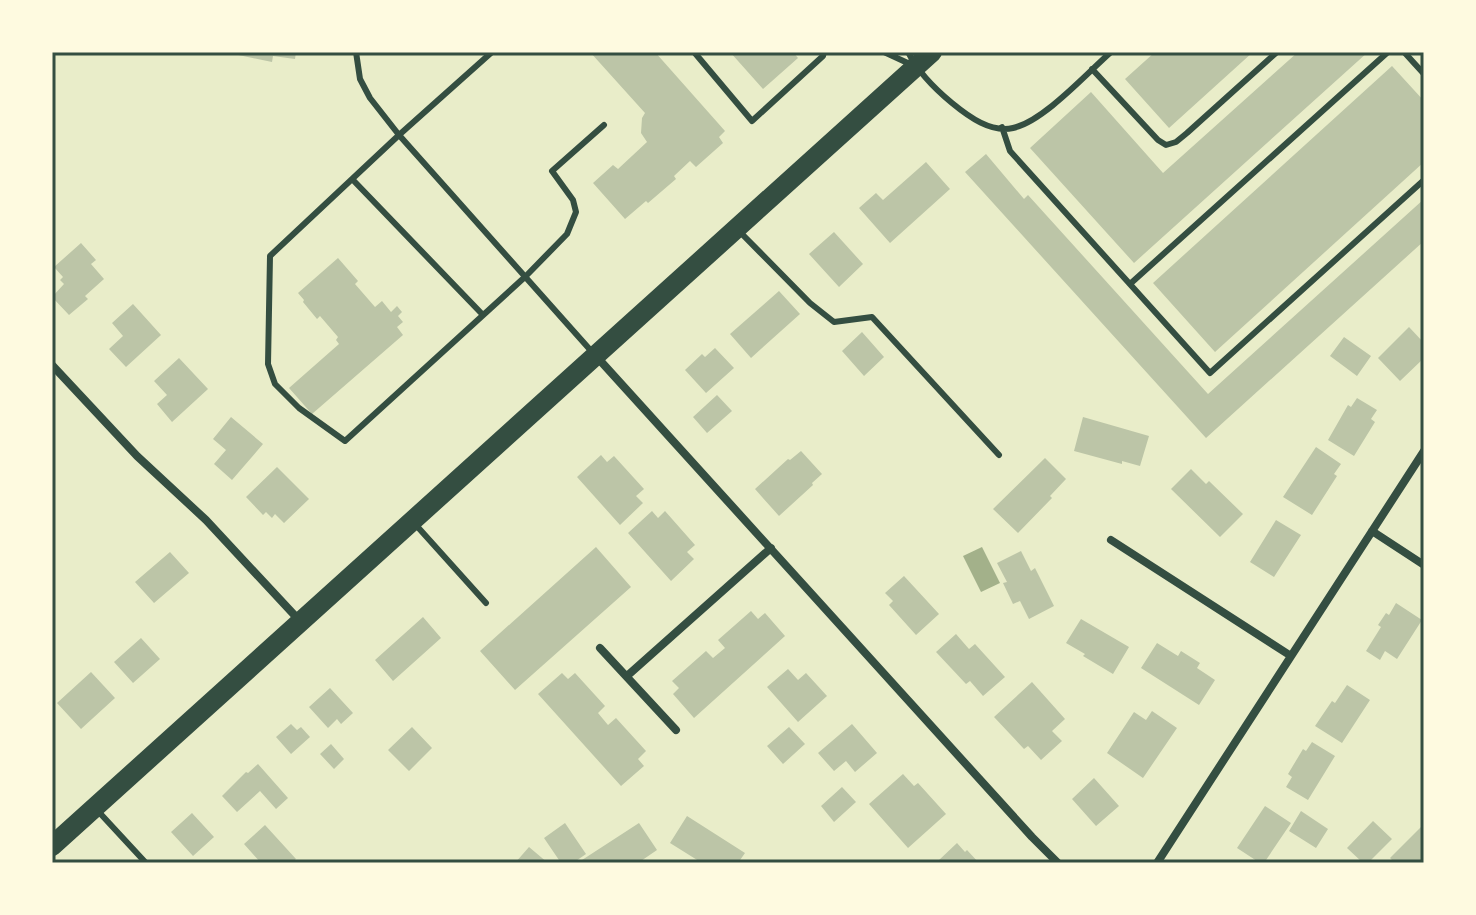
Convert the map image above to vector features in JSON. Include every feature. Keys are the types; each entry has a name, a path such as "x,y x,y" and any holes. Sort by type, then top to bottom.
{"main road":[{"path":"52,846 736,229 912,59 932,52"}],"street":[{"path":"595,356 1058,863"},
{"path":"52,365 137,456 212,527 300,622"},
{"path":"1157,863 1424,451"},
{"path":"1372,531 1424,565"},
{"path":"1111,540 1291,656"},
{"path":"627,676 771,548"},
{"path":"600,648 676,730"}],"lane":[{"path":"356,52 360,79 365,89 399,135 595,356"},
{"path":"492,52 270,256 268,364 275,384 299,408 345,441 526,276 567,234 576,212 573,200 552,171 604,125"},
{"path":"694,52 752,121 824,52"},
{"path":"884,52 912,59 970,118 991,126 1012,128 1029,121 1052,105 1111,52"},
{"path":"1092,69 1166,145 1187,133 1277,52"},
{"path":"1130,284 1388,52"},
{"path":"1404,52 1424,74"},
{"path":"1002,127 1010,151 1210,373 1424,180"},
{"path":"353,180 483,315"},
{"path":"736,229 810,303 834,322 872,317 999,455"},
{"path":"413,522 486,603"},
{"path":"95,808 146,863"}],"shaded area":[{"path":"982,547 1000,583 981,592 963,556"}],"building":[{"path":"229,52 296,52 295,59 273,56 272,62"},
{"path":"590,52 655,52 725,131 719,137 723,143 696,167 690,161 674,176 676,179 625,219 593,183 613,165 618,169 647,142 641,133 645,113"},
{"path":"730,52 793,52 798,58 763,89"},
{"path":"1155,52 1253,52 1169,128 1125,79"},
{"path":"1298,52 1368,52 1134,263 1030,148 1091,92 1163,173"},
{"path":"1392,66 1424,101 1424,162 1215,352 1153,283"},
{"path":"986,154 1024,199 1028,195 1208,394 1424,199 1424,241 1206,438 965,172"},
{"path":"926,162 950,189 890,243 859,208 876,193 883,200"},
{"path":"834,232 863,264 839,287 809,254"},
{"path":"81,243 96,260 91,264 104,279 85,296 88,299 69,315 52,297 64,284 60,280 63,277 54,267"},
{"path":"338,258 375,307 382,301 391,312 397,306 402,312 398,316 403,322 397,327 403,335 312,414 289,388 339,344 336,340 338,337 320,316 317,319 298,293"},
{"path":"779,291 800,314 751,358 730,334"},
{"path":"133,304 161,335 126,367 109,349 123,336 112,323"},
{"path":"1409,327 1424,343 1424,358 1400,381 1378,358"},
{"path":"862,332 884,357 864,376 842,351"},
{"path":"1344,337 1371,356 1357,376 1330,356"},
{"path":"715,348 734,368 706,393 685,370 702,354 705,357"},
{"path":"179,358 208,389 172,422 157,404 167,395 154,381"},
{"path":"717,395 732,411 707,433 693,417"},
{"path":"1357,398 1377,410 1371,419 1375,422 1354,456 1328,440 1348,405 1351,407"},
{"path":"231,417 263,444 232,480 214,464 226,450 213,439"},
{"path":"1083,417 1149,436 1140,466 1074,451"},
{"path":"1316,447 1341,464 1334,474 1337,476 1312,515 1283,497"},
{"path":"801,451 822,474 779,516 755,489"},
{"path":"601,455 607,462 614,456 644,489 636,496 643,503 620,525 577,477"},
{"path":"1045,458 1066,479 1018,533 993,509"},
{"path":"277,467 309,499 284,523 275,514 272,518 266,512 263,515 246,497"},
{"path":"1191,469 1206,484 1209,481 1243,514 1220,537 1171,489"},
{"path":"652,511 658,518 665,511 695,545 687,552 694,559 671,581 628,533"},
{"path":"1276,520 1301,535 1274,577 1250,562"},
{"path":"596,547 631,587 515,690 480,651"},
{"path":"1021,551 1031,571 1035,568 1054,606 1029,619 1020,601 1013,604 1003,583 1007,582 997,563"},
{"path":"170,552 189,573 154,603 135,582"},
{"path":"904,576 939,614 916,635 889,605 893,601 885,593"},
{"path":"1396,603 1422,620 1397,659 1385,651 1380,660 1366,651 1381,627 1378,625"},
{"path":"751,611 758,619 765,613 785,636 694,718 673,694 679,688 672,681 706,651 713,658 725,648 718,640"},
{"path":"423,617 441,638 393,681 375,660"},
{"path":"1081,619 1129,647 1113,674 1066,643"},
{"path":"956,634 969,649 975,644 1005,677 983,696 970,681 966,684 936,652"},
{"path":"141,638 160,659 133,683 114,662"},
{"path":"1157,643 1178,656 1181,651 1200,663 1197,668 1215,680 1199,705 1141,668"},
{"path":"788,669 798,680 806,673 827,696 798,722 767,687"},
{"path":"91,672 115,698 81,729 57,703"},
{"path":"562,673 568,679 575,673 605,706 598,713 608,725 616,718 646,751 638,759 644,766 621,786 538,694"},
{"path":"1032,682 1065,719 1052,731 1062,741 1041,760 1028,746 1024,749 994,717"},
{"path":"1347,685 1370,700 1342,743 1315,726"},
{"path":"330,688 353,713 341,724 337,719 328,728 309,707"},
{"path":"1152,711 1177,728 1143,778 1107,753 1134,712 1146,720"},
{"path":"291,724 297,730 301,727 310,737 291,754 276,737"},
{"path":"852,724 877,753 855,772 846,761 834,771 818,753"},
{"path":"412,727 432,748 409,771 388,750"},
{"path":"789,727 805,744 783,764 767,746"},
{"path":"1312,742 1335,756 1308,800 1286,787 1292,777 1288,774 1303,749 1306,751"},
{"path":"331,744 344,759 334,769 320,754"},
{"path":"258,764 288,798 276,809 260,791 237,812 222,796"},
{"path":"903,774 914,786 918,783 946,814 908,848 869,804"},
{"path":"1094,778 1119,806 1096,826 1072,799"},
{"path":"842,787 856,802 834,822 821,806"},
{"path":"1265,806 1291,823 1264,863 1260,863 1237,848"},
{"path":"1301,811 1328,829 1316,848 1289,831"},
{"path":"192,813 214,837 193,856 171,832"},
{"path":"687,816 745,853 738,863 702,863 670,843"},
{"path":"1373,821 1392,839 1368,863 1363,863 1347,848"},
{"path":"565,823 586,854 573,863 561,863 544,838"},
{"path":"639,823 657,850 638,863 584,863 582,860"},
{"path":"1424,824 1424,863 1395,863 1390,858"},
{"path":"265,825 296,859 291,863 261,863 244,844"},
{"path":"957,843 965,852 967,850 979,863 939,863"},
{"path":"529,847 548,863 515,863"}]}
